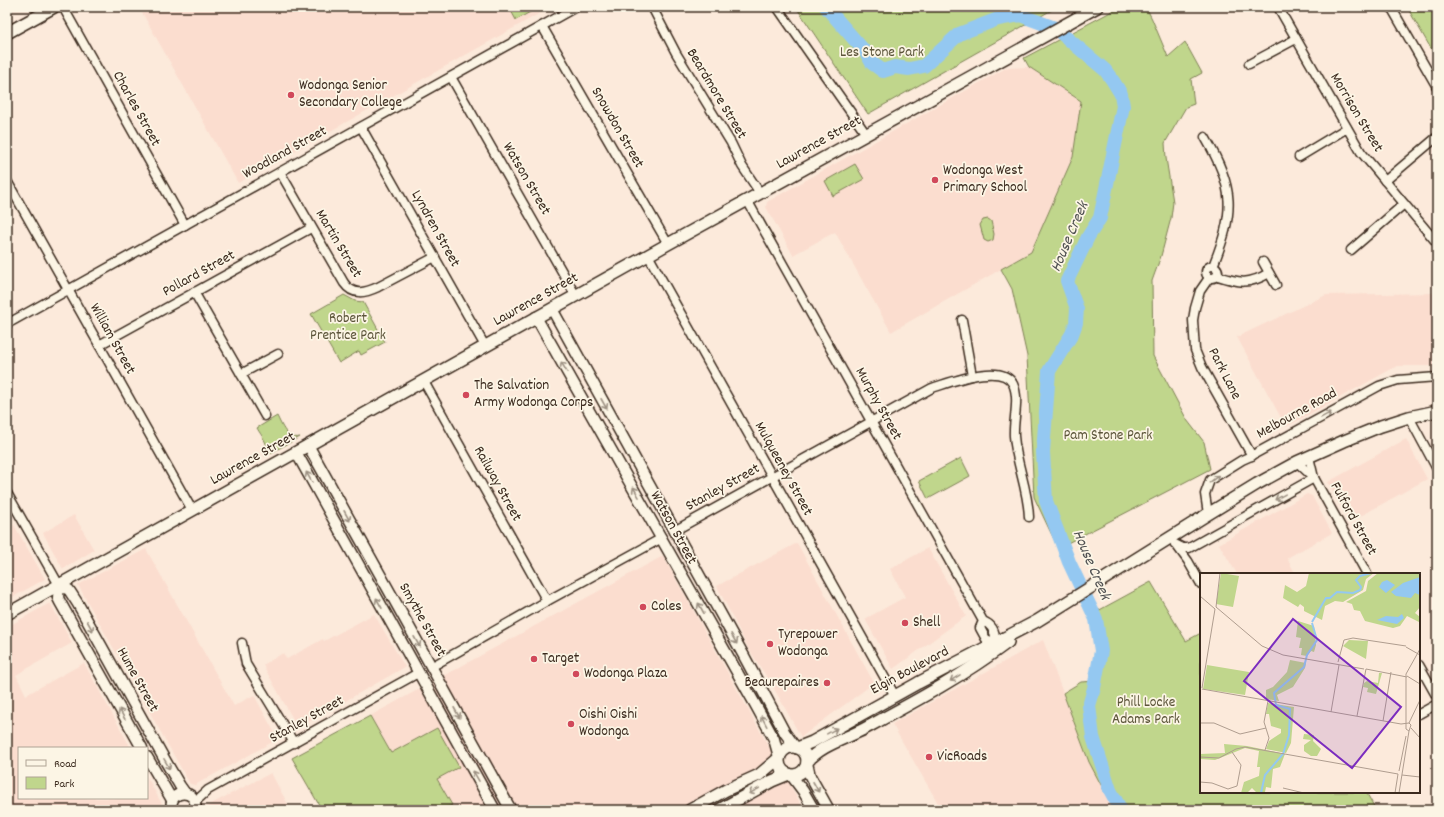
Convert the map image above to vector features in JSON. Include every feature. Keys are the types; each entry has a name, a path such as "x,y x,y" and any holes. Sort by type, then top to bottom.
{"main road":[{"path":"7,33 54,7"},
{"name":"Lawrence Street","path":"1080,15 1091,7"},
{"name":"Lawrence Street","path":"7,614 536,317 1080,15 1097,7"},
{"path":"1171,542 1208,514 1257,484 1309,456 1344,440 1381,426 1437,411"},
{"name":"Elgin Boulevard","path":"807,763 822,749 851,736 929,694 974,660 1097,584 1171,542"},
{"name":"Elgin Boulevard","path":"797,748 812,742 918,683 974,660"},
{"path":"918,683 924,686 929,694"},
{"path":"690,810 726,790 759,775 779,757 784,750 788,748 797,748 805,754 807,763 802,771 772,781 719,810"},
{"path":"779,757 779,763 782,769 790,774"}],"street":[{"name":"Charles Street","path":"63,7 185,225"},
{"name":"Woodland Street","path":"7,324 576,7"},
{"name":"Beardmore Street","path":"652,7 676,53 731,143 742,166 760,193"},
{"path":"777,7 866,134"},
{"name":"Morrison Street","path":"1278,7 1361,152 1437,243"},
{"path":"1391,7 1437,87"},
{"name":"Snowdon Street","path":"542,26 668,244"},
{"path":"1249,64 1296,39"},
{"name":"Watson Street","path":"451,77 576,296"},
{"name":"Lyndren Street","path":"361,127 485,346"},
{"path":"1299,157 1347,128"},
{"path":"1205,137 1215,154 1225,177 1229,205 1224,239 1213,266 1206,270 1206,274 1209,278 1213,279 1218,276 1240,282 1246,282 1269,273"},
{"path":"1385,181 1437,137"},
{"name":"Martin Street","path":"280,172 311,228 347,288 352,292 360,293 378,287 435,257"},
{"name":"William Street","path":"7,181 192,510"},
{"name":"Murphy Street","path":"747,200 983,621 989,623 996,635 997,646"},
{"path":"1351,250 1404,204"},
{"name":"Pollard Street","path":"99,345 311,228"},
{"name":"Mulqueeney Street","path":"648,255 894,696"},
{"path":"1263,262 1276,285"},
{"path":"1213,266 1217,268 1218,276"},
{"name":"Park Lane","path":"1209,278 1200,291 1194,308 1193,320 1195,350 1202,367 1252,456"},
{"path":"194,292 265,416"},
{"name":"Watson Street","path":"552,309 785,733 797,748"},
{"name":"Watson Street","path":"536,317 755,704 774,739 779,757"},
{"path":"962,320 972,376"},
{"path":"554,348 569,340"},
{"path":"241,374 278,354"},
{"name":"Stanley Street","path":"674,531 932,388 972,376 991,373 1004,376 1013,384 1015,393 1014,436 1019,467 1029,506 1029,517"},
{"name":"Melbourne Road","path":"1208,514 1204,494 1210,480 1242,460 1252,456 1379,386 1398,380 1437,377"},
{"name":"Railway Street","path":"423,380 547,601"},
{"path":"1409,418 1437,469"},
{"name":"Smythe Street","path":"308,445 511,810"},
{"name":"Smythe Street","path":"296,452 418,674 495,810"},
{"name":"Fulford Street","path":"1309,456 1314,478 1366,573"},
{"name":"Fulford Street","path":"1297,462 1314,478"},
{"path":"1171,542 1184,548 1194,545 1314,478"},
{"path":"321,498 334,491"},
{"name":"Hume Street","path":"7,493 59,585 58,598 65,612 141,747"},
{"path":"648,514 661,507"},
{"path":"418,674 674,531"},
{"path":"1171,542 1182,551 1200,582"},
{"path":"1188,561 1188,553 1194,545"},
{"path":"675,561 687,554"},
{"name":"Hume Street","path":"59,585 69,590 78,604 180,786 195,806"},
{"path":"65,612 78,604"},
{"path":"396,632 408,625"},
{"path":"242,643 246,664 294,743"},
{"path":"732,663 744,656"},
{"path":"97,670 110,662"},
{"path":"1420,667 1437,697"},
{"name":"Stanley Street","path":"187,794 208,790 418,674"},
{"path":"433,700 446,693"},
{"path":"755,704 767,698"},
{"path":"1420,713 1437,704"},
{"path":"144,747 154,741"},
{"path":"148,759 170,806 178,795 187,794"},
{"path":"807,763 809,774 829,810"},
{"path":"790,774 803,791 814,810"},
{"path":"486,793 498,786"},
{"name":"Stanley Street","path":"195,806 208,790"}],"shaded area":[{"name":"Wodonga Senior Secondary College","path":"139,7 551,7 238,183"},
{"name":"Wodonga West Primary School","path":"1029,67 1081,101 1073,157 1031,252 891,332 835,232 793,255 766,207 767,202 1006,68"},
{"path":"1437,293 1437,366 1397,366 1286,427 1237,337 1326,295"},
{"path":"1406,439 1427,479 1350,522 1328,482"},
{"path":"1307,494 1312,496 1332,533 1287,558 1295,573 1236,573 1219,544"},
{"path":"74,515 94,550 63,569 43,533"},
{"path":"14,525 45,579 13,597 7,586 7,529"},
{"path":"797,543 874,683 801,737 772,685 748,648 717,586"},
{"path":"928,548 966,616 893,669 865,619 905,597 890,569"},
{"path":"146,549 234,706 254,695 278,739 195,785 190,784 78,585"},
{"path":"663,556 804,810 442,810 452,805 437,779 437,728 391,754 370,716"},
{"path":"50,603 72,643 16,675 26,695 84,663 130,747 18,747 18,799 148,799 148,779 162,804 151,810 7,810 7,627"},
{"path":"374,614 405,667 298,728 263,665 283,653 287,659 323,639 324,641"},
{"path":"1043,640 1089,762 1110,802 1120,810 942,810 892,724"},
{"path":"271,773 291,810 206,810 209,805"}],"green space":[{"path":"509,7 539,7 516,20"},
{"name":"Les Stone Park","path":"796,7 1057,7 868,114"},
{"name":"Pam Stone Park","path":"1120,7 1146,7 1168,57 1185,42 1202,73 1191,79 1194,104 1186,107 1165,143 1173,202 1171,218 1161,256 1152,281 1153,356 1187,420 1204,442 1210,469 1058,548 1034,497 1027,356 1012,289 1001,269 1031,252 1073,157 1081,101 1029,67 1024,58"},
{"path":"1407,7 1437,7 1437,59"},
{"path":"855,164 864,179 833,196 825,181"},
{"path":"988,219 991,221 994,234 993,240 988,242 984,240 980,225 983,220"},
{"name":"Robert Prentice Park","path":"344,295 355,301 363,302 385,342 361,355 359,351 339,363 311,314"},
{"path":"277,416 288,434 295,437 300,437 265,456 267,452 266,445 257,428"},
{"path":"961,458 970,476 928,499 919,481"},
{"name":"Phill Locke Adams Park","path":"1151,582 1186,641 1200,634 1200,793 1367,793 1376,810 1120,810 1110,802 1089,762 1063,693 1081,682 1096,681 1101,651 1094,613"},
{"path":"370,716 391,753 437,728 459,767 437,779 452,805 442,810 322,810 292,758"}],"waterway":[{"name":"House Creek","path":"826,7 867,54 872,63 883,71 895,67 909,69 924,66 959,34 998,19 1020,15 1055,28 1105,70 1121,94 1123,106 1100,218 1088,237 1067,281 1077,309 1076,323 1072,334 1049,371 1043,452 1046,501 1069,562 1096,619 1101,651 1089,706 1093,737 1110,790 1121,810"}],"place":[{"name":"Wodonga Senior Secondary College","path":"291,95"},
{"name":"Wodonga West Primary School","path":"935,180"},
{"name":"The Salvation Army Wodonga Corps","path":"466,395"},
{"name":"Coles","path":"643,607"},
{"name":"Shell","path":"905,623"},
{"name":"Tyrepower Wodonga","path":"770,644"},
{"name":"Target","path":"534,659"},
{"name":"Wodonga Plaza","path":"576,674"},
{"name":"Beaurepaires","path":"827,683"},
{"name":"Oishi Oishi Wodonga","path":"571,724"},
{"name":"VicRoads","path":"929,757"}]}
